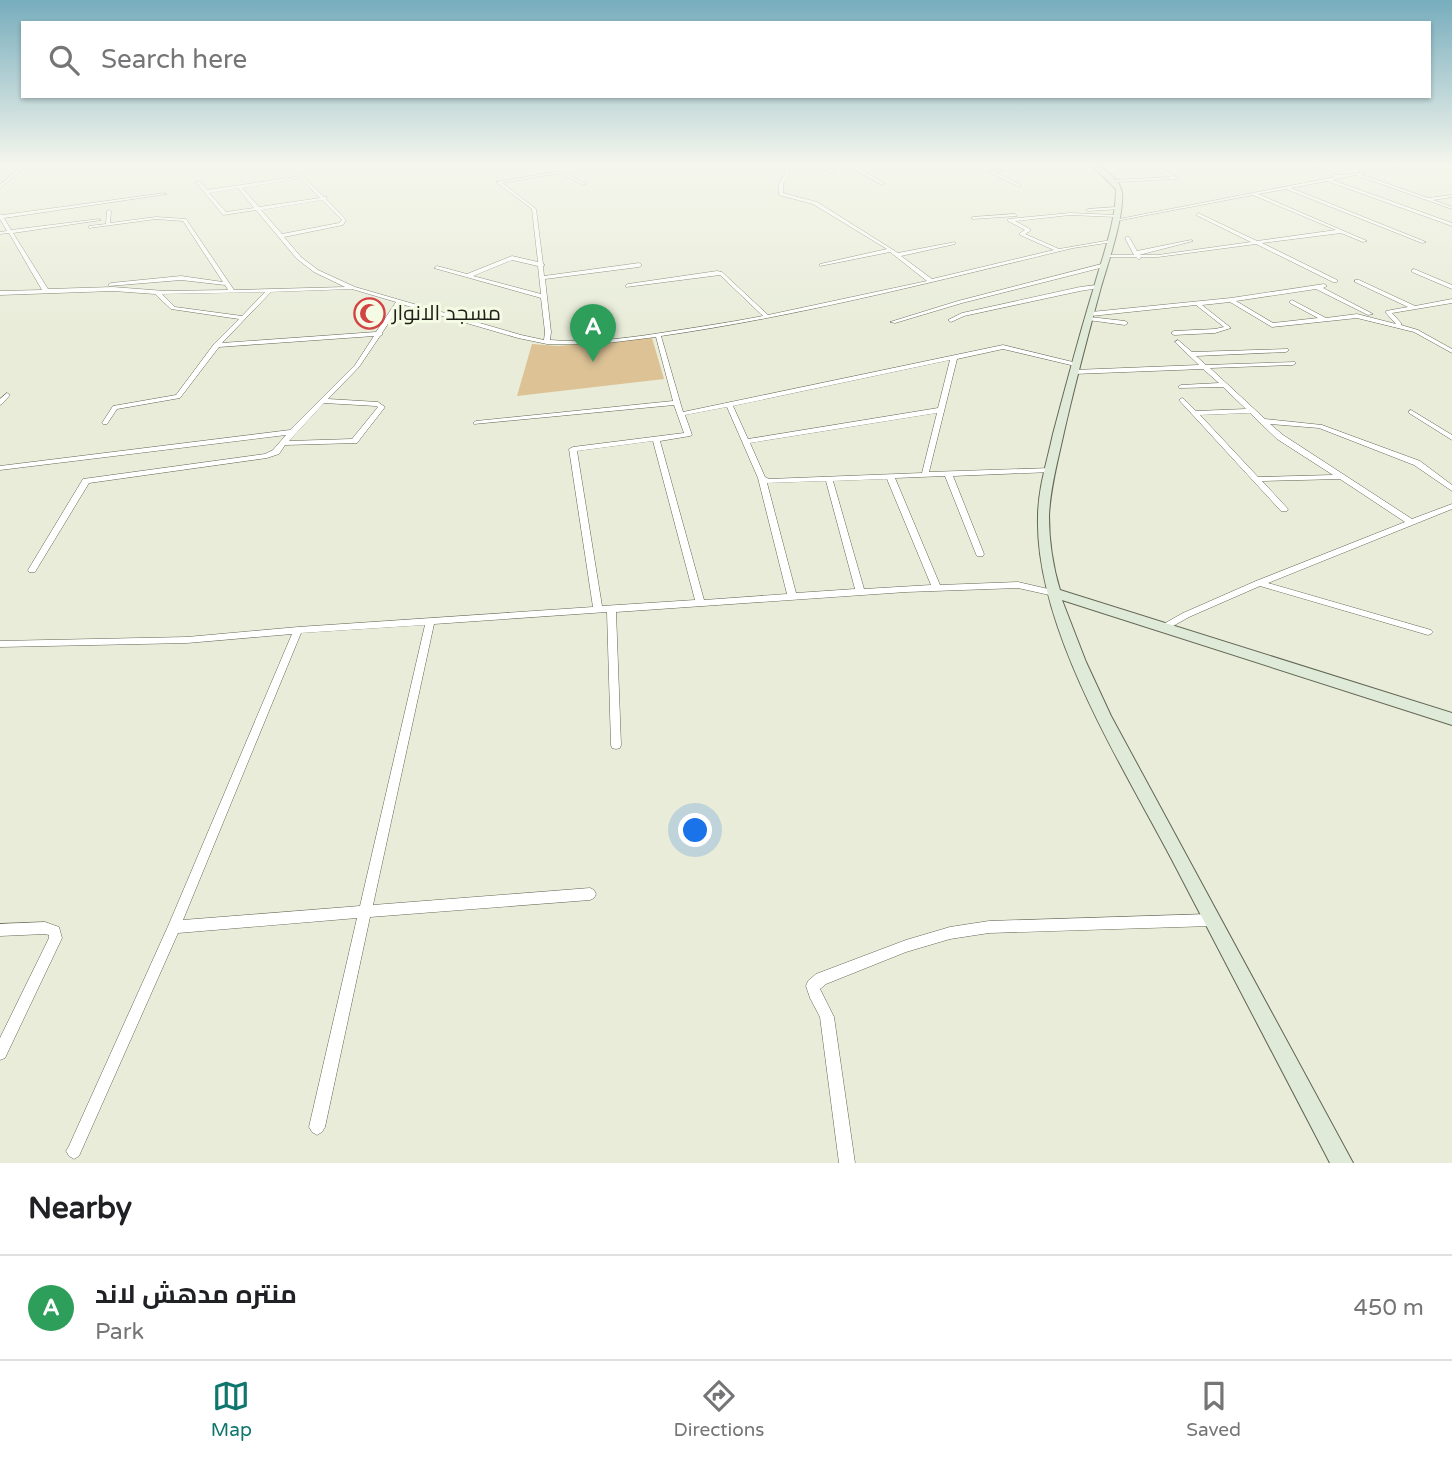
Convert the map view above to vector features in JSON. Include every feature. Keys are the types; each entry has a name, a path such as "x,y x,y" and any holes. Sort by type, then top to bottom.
{"main road":[{"path":"1115,220 1074,368 1043,507 1044,548 1054,593 1078,661 1104,716 1342,1163"},
{"path":"1054,593 1452,719"}],"street":[{"path":"2,220 46,290"},
{"path":"0,233 129,220"},
{"path":"184,220 232,291"},
{"path":"267,220 307,266 353,288 520,337 547,342 658,335 767,317 1058,250 1111,242"},
{"path":"281,236 344,223 343,220"},
{"path":"536,220 545,297 547,342"},
{"path":"843,220 897,254 931,281"},
{"path":"1010,220 1029,231 1022,234 1058,250"},
{"path":"1211,220 1335,281"},
{"path":"1316,220 1365,241"},
{"path":"1369,220 1424,242"},
{"path":"91,227 108,222"},
{"path":"1137,255 1342,232"},
{"path":"1126,239 1137,255"},
{"path":"893,322 1104,261 1191,242"},
{"path":"897,254 953,243"},
{"path":"822,264 891,250"},
{"path":"468,276 512,258 542,265"},
{"path":"543,278 639,265"},
{"path":"437,268 545,297"},
{"path":"1414,271 1452,287"},
{"path":"628,286 711,273 722,274 767,317"},
{"path":"101,286 181,278 228,284"},
{"path":"1357,281 1413,307"},
{"path":"1090,317 1320,286 1370,314"},
{"path":"951,320 962,315 1097,287"},
{"path":"0,293 113,289 156,292 353,288"},
{"path":"105,424 113,409 121,405 178,397 216,345 270,290"},
{"path":"156,292 173,308 242,318"},
{"path":"1231,300 1276,326 1452,301"},
{"path":"32,570 85,482 257,458 276,452 357,366 399,302"},
{"path":"1292,302 1325,320"},
{"path":"1174,333 1210,332 1228,328 1197,303"},
{"path":"1388,312 1392,319 1403,327 1452,351"},
{"path":"1357,316 1403,327"},
{"path":"1090,317 1125,323"},
{"path":"216,345 380,334"},
{"path":"598,610 573,449 688,435 658,335"},
{"path":"1178,342 1286,442 1412,522"},
{"path":"681,414 1007,347 1074,368 1293,363"},
{"path":"1191,354 1286,350"},
{"path":"925,475 954,358"},
{"path":"1181,387 1225,385"},
{"path":"0,403 7,395"},
{"path":"1182,400 1283,509"},
{"path":"284,443 354,441 382,407 378,404 323,401"},
{"path":"476,423 677,403"},
{"path":"729,405 762,478 793,596"},
{"path":"747,442 941,410"},
{"path":"1194,413 1252,411"},
{"path":"1411,412 1452,438"},
{"path":"1262,421 1320,426 1417,463 1452,489"},
{"path":"0,468 292,432"},
{"path":"656,439 699,602"},
{"path":"762,478 774,481 1051,470"},
{"path":"948,474 980,554"},
{"path":"890,476 937,588"},
{"path":"1255,479 1340,477"},
{"path":"829,479 860,592"},
{"path":"1163,628 1259,583 1452,506"},
{"path":"1259,583 1428,632"},
{"path":"0,644 187,640 298,629 937,588 1018,585 1054,593"},
{"path":"611,609 616,746"},
{"path":"317,1127 430,621"},
{"path":"74,1151 174,926 298,629"},
{"path":"174,926 590,894"},
{"path":"847,1163 827,1017 813,990 813,986 821,979 906,946 950,933 989,927 1212,920"},
{"path":"0,930 45,928 54,931 56,938 5,1034 0,1053"}],"shaded area":[{"path":"652,338 664,379 517,396 532,344 558,346"}],"place":[{"name":"مسجد الانوار","path":"369,313"},
{"name":"منتره مدهش لاند","path":"593,362"}]}
